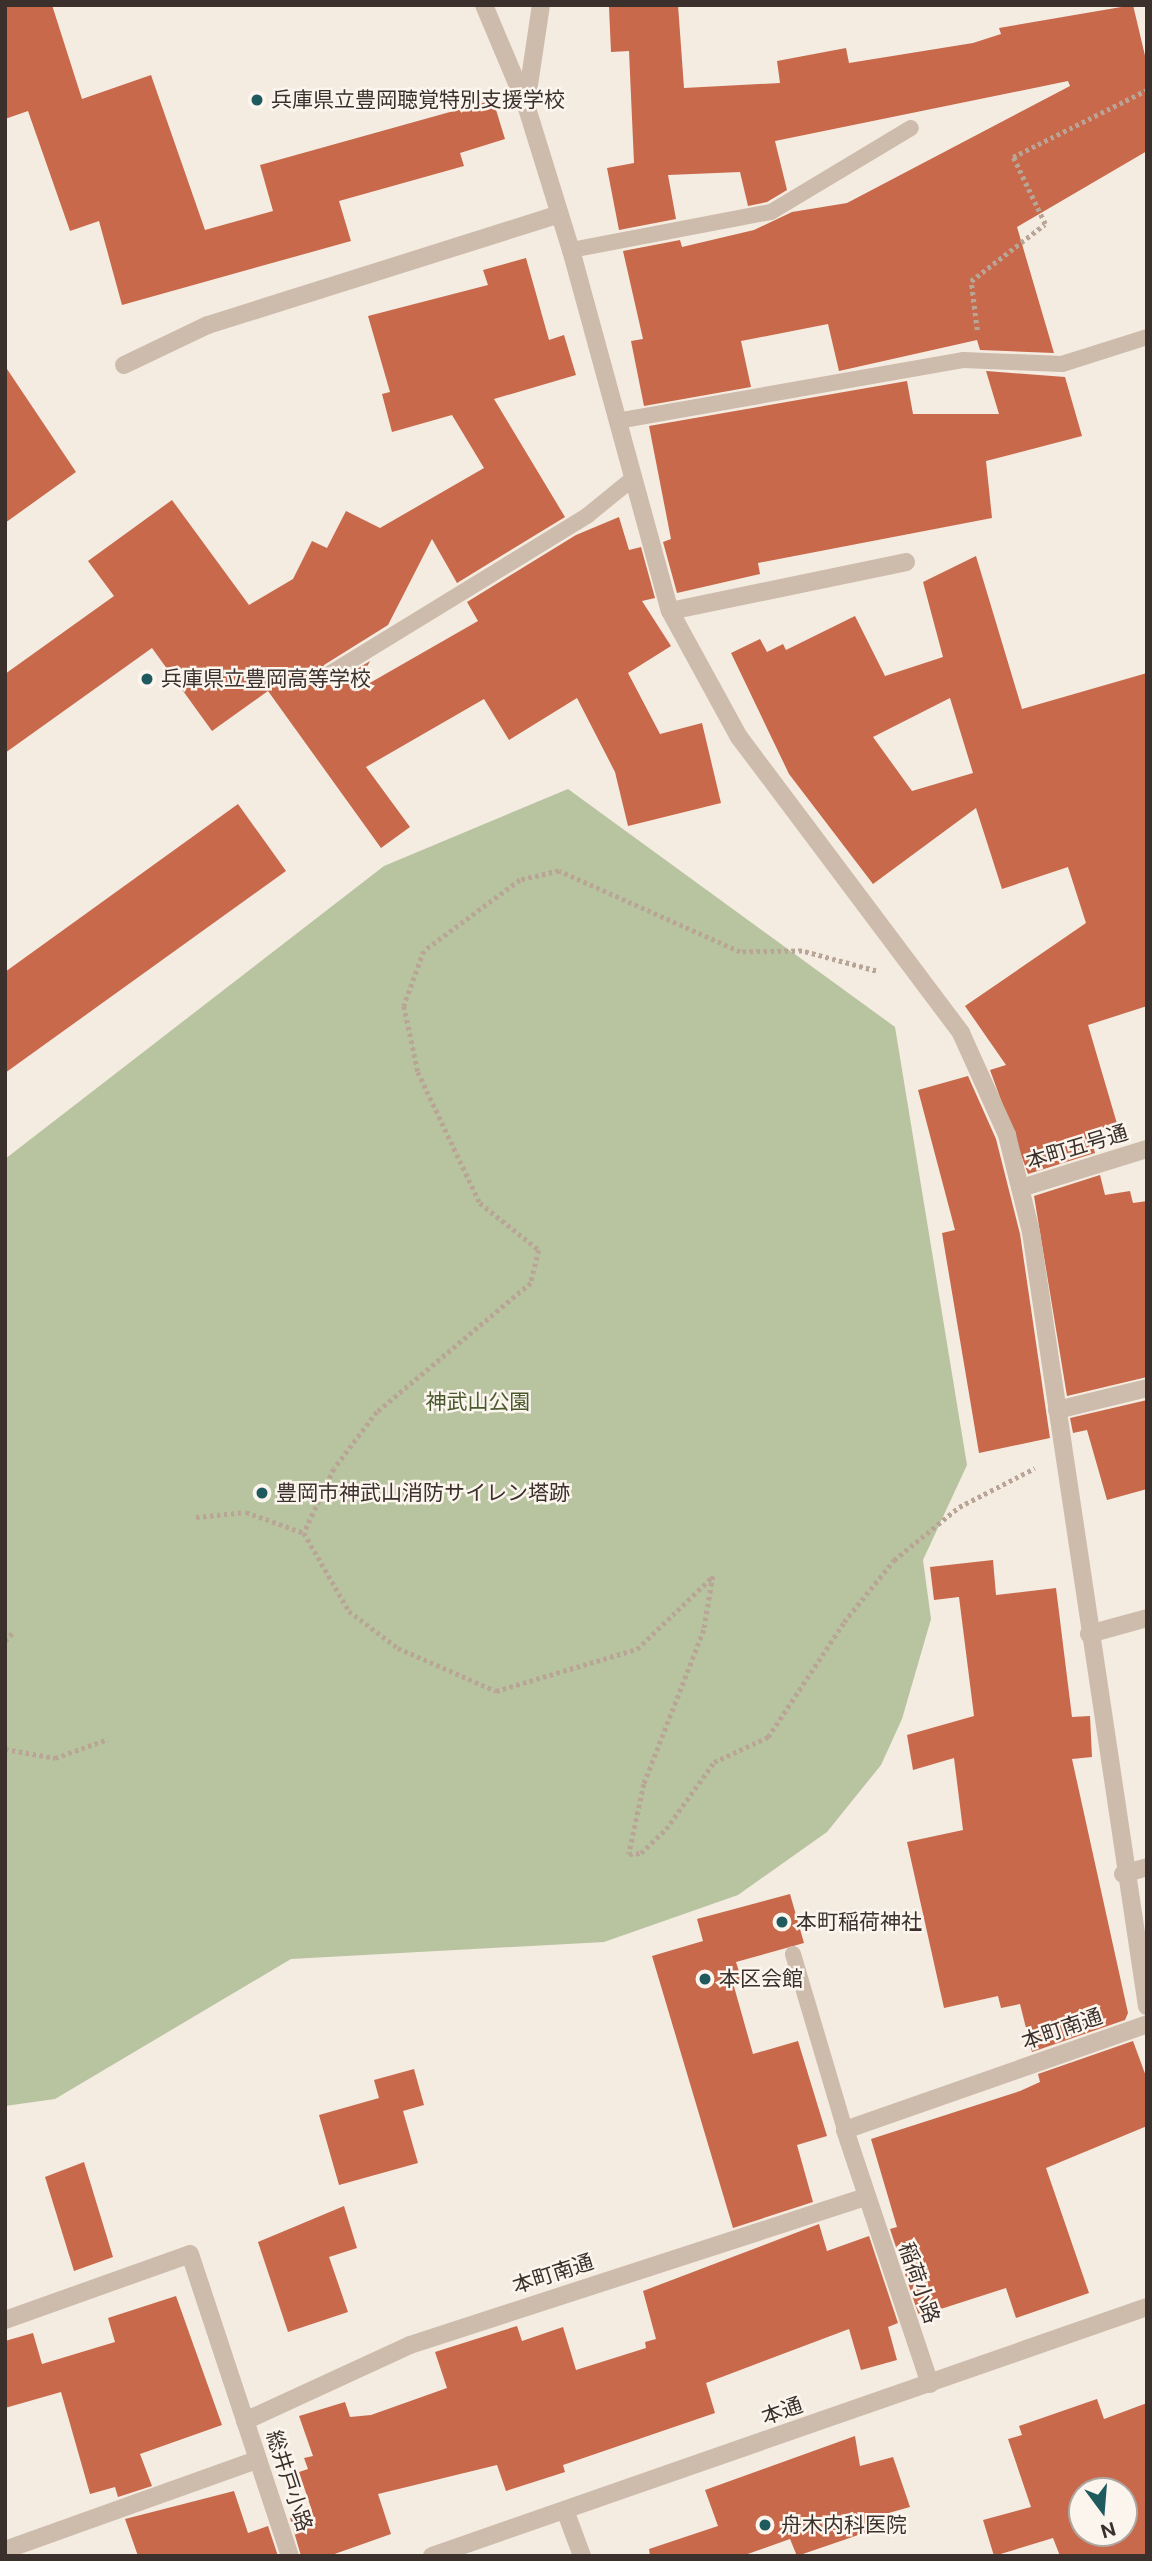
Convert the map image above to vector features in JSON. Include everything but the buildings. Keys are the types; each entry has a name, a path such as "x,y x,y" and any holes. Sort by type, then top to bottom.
{"street":[{"path":"484,5 526,105 557,215 571,250 631,480 670,611 738,737 922,977 990,1088 1021,1188 1057,1410 1123,1874 1147,2006"},
{"path":"526,105 541,5"},
{"path":"124,365 208,325 557,215"},
{"path":"670,611 906,562"},
{"name":"本町五号通","path":"1021,1188 1147,1149"},
{"path":"1057,1410 1147,1388"},
{"path":"1089,1634 1147,1618"},
{"path":"1123,1874 1147,1867"},
{"name":"本町南通","path":"845,2130 1147,2024"},
{"path":"845,2130 865,2197"},
{"name":"本町南通","path":"245,2421 410,2344 865,2197"},
{"name":"稲荷小路","path":"865,2197 930,2384"},
{"path":"5,2320 190,2254 245,2421"},
{"name":"本通","path":"432,2556 1147,2307"},
{"name":"総井戸小路","path":"245,2421 290,2556"},
{"path":"5,2550 257,2460"},
{"path":"565,2510 582,2556"}],"lane":[{"path":"571,250 771,212 911,128"},
{"path":"617,421 943,362 1062,364 1147,337"},
{"path":"329,674 588,515 631,480"},
{"path":"793,1954 845,2130"}],"path":[{"path":"983,361 971,281 1045,224 1013,157 1147,90"},
{"path":"304,1533 334,1469 377,1412 531,1283 539,1250 480,1203 418,1072 404,1006 424,951 520,880 559,871 740,953 802,951 922,977"},
{"path":"196,1517 246,1512 304,1533 349,1611 398,1648 496,1691 637,1649 713,1576 704,1630 644,1784 629,1854 641,1853 666,1829 714,1762 768,1737 844,1622 894,1560 959,1507 1040,1465"},
{"path":"5,1642 13,1632"},
{"path":"5,1749 55,1758 108,1739"}],"green space":[{"name":"神武山公園","path":"568,789 895,1027 967,1465 923,1560 931,1619 902,1719 881,1765 827,1832 738,1895 604,1942 291,1959 55,2099 5,2106 5,1159 384,866"}],"place":[{"name":"兵庫県立豊岡聴覚特別支援学校","path":"257,100"},
{"name":"兵庫県立豊岡高等学校","path":"147,679"},
{"name":"豊岡市神武山消防サイレン塔跡","path":"262,1493"},
{"name":"本町稲荷神社","path":"782,1922"},
{"name":"本区会館","path":"705,1979"},
{"name":"舟木内科医院","path":"765,2525"}]}
